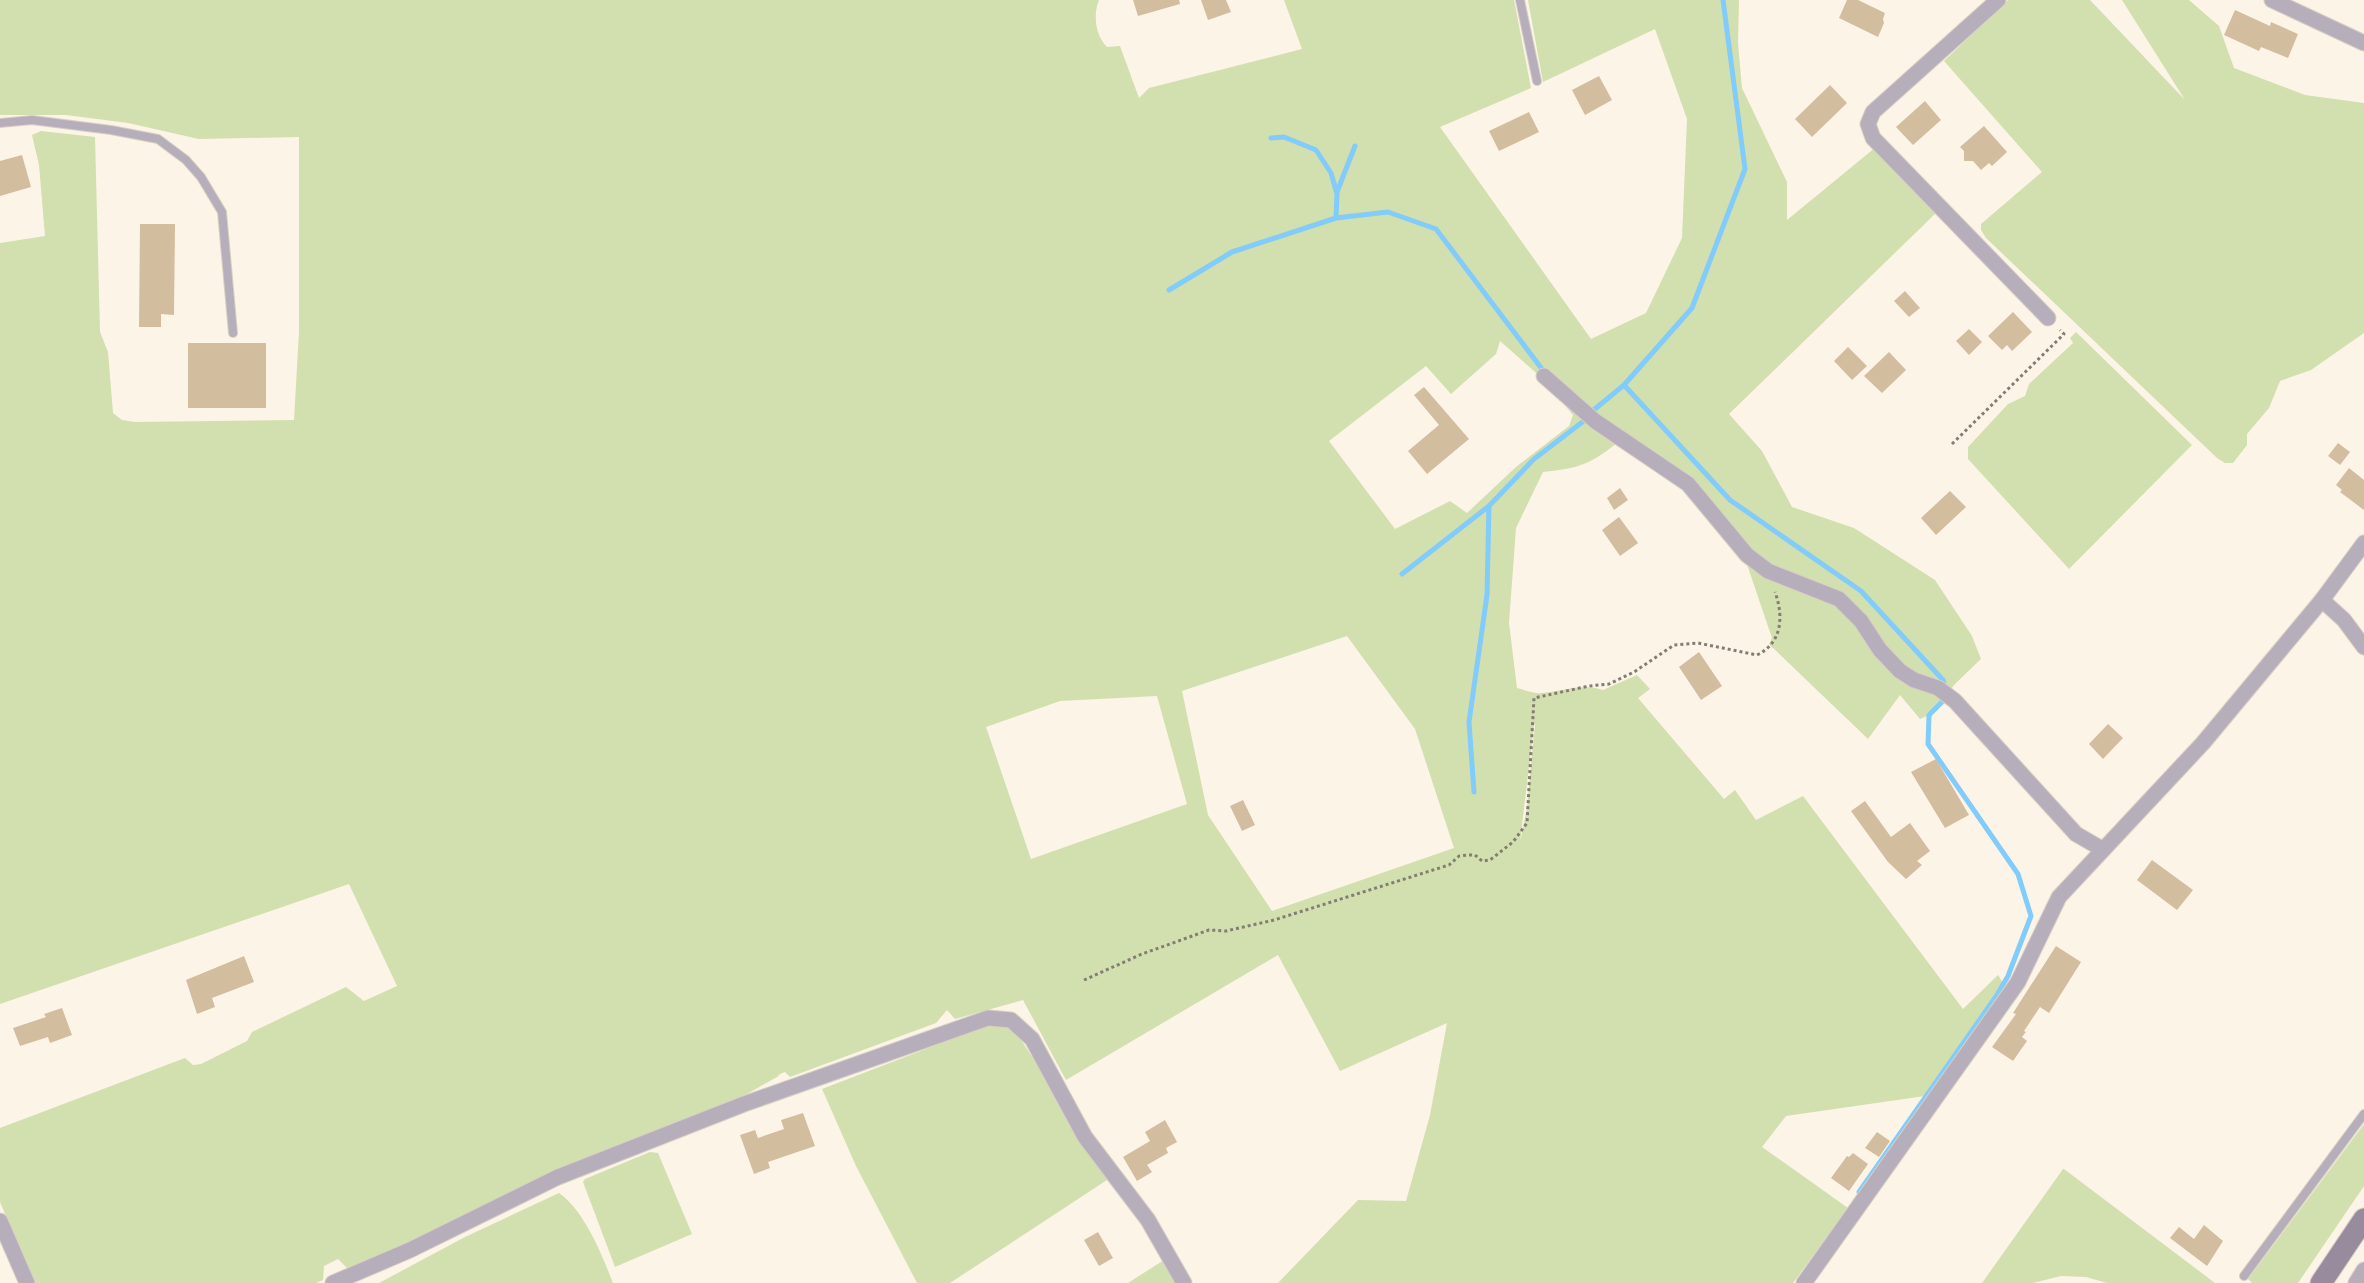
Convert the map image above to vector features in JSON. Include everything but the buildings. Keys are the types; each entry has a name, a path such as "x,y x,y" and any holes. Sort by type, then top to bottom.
{"main road":[{"path":"2321,1283 2364,1220"}],"street":[{"path":"1998,0 1873,112 1868,124 1874,138 2048,318"},
{"path":"2272,0 2364,43"},
{"path":"1544,376 1595,421 1688,484 1747,555 1768,571 1839,599 1861,621 1880,650 1900,671 1914,680 1938,688 1955,701 2076,834 2102,849"},
{"path":"1804,1283 2018,982 2059,897 2203,743 2322,600 2364,543"},
{"path":"2322,600 2344,620 2364,647"},
{"path":"333,1283 410,1250 558,1177 744,1104 988,1018 1011,1020 1032,1039 1085,1137 1148,1220 1184,1283"},
{"path":"0,1221 27,1283"},
{"path":"2356,1283 2364,1270"}],"lane":[{"path":"1520,0 1537,81"},
{"path":"0,123 32,120 123,132 158,140 186,160 201,177 222,212 233,333"},
{"path":"2244,1276 2364,1114"}],"path":[{"path":"1952,444 2064,334 2048,318"},
{"path":"1084,980 1142,954 1209,930 1226,931 1274,920 1449,865 1459,856 1474,855 1482,861 1491,860 1513,842 1527,823 1534,698 1589,686 1610,684 1634,672 1674,645 1698,643 1757,655 1763,652 1775,642 1781,624 1778,599 1768,571"}],"green space":[{"path":"0,0 1099,0 1096,18 1100,37 1107,47 1120,46 1139,98 1149,88 1302,49 1284,0 1514,0 1531,88 1440,127 1591,339 1646,313 1682,238 1687,119 1655,29 1543,82 1528,0 1739,0 1738,43 1742,88 1787,182 1787,220 1876,147 1937,212 1729,414 1762,451 1792,507 1854,528 1935,580 1972,636 1981,659 1956,683 1929,715 1920,719 1900,695 1868,739 1769,644 1772,638 1735,529 1621,440 1593,460 1567,469 1543,472 1516,528 1509,623 1517,688 1538,693 1587,687 1603,690 1637,675 1650,689 1638,698 1724,799 1735,790 1756,820 1803,796 1963,1009 1998,975 2008,991 1925,1096 1786,1116 1762,1147 1848,1208 1793,1283 1278,1283 1358,1200 1406,1201 1430,1115 1447,1023 1340,1071 1278,955 1066,1080 1023,1000 955,1019 947,1010 936,1023 790,1077 785,1072 780,1074 747,1094 570,1166 387,1255 349,1270 338,1259 324,1266 323,1280 316,1283 34,1283 0,1202 0,1128 185,1058 193,1065 201,1064 247,1041 252,1032 346,987 364,1001 397,986 349,884 0,1004 0,243 45,236 39,165 32,135 41,131 95,137 100,332 108,352 113,413 122,420 135,422 294,420 299,332 299,137 199,139 128,123 66,115 0,115","holes":["1500,341 1542,378 1573,415 1569,426 1516,467 1467,513 1450,501 1395,529 1329,441 1426,366 1451,394 1496,354","1347,636 1415,729 1454,848 1272,911 1208,815 1182,691","1157,696 1187,804 1031,859 986,727 1060,701","1534,725 1527,808 1520,842"]},
{"path":"2008,0 2090,0 2185,100 2122,0 2189,0 2219,26 2234,68 2305,95 2364,103 2364,333 2311,370 2280,381 2269,408 2247,434 2247,445 2233,463 2225,463 2217,458 1986,238 1981,230 1981,224 2042,172 1944,61"},
{"path":"2076,332 2192,445 2069,569 1968,459 1968,447 2008,404 2025,396 2029,384 2073,343 2070,338"},
{"path":"999,1024 1016,1032 1110,1178 950,1283 917,1283 856,1166 822,1089 983,1027"},
{"path":"2364,1124 2364,1186 2298,1283 2252,1283 2248,1279"},
{"path":"650,1152 658,1153 692,1234 615,1267 583,1182 585,1179"},
{"path":"2063,1169 2215,1283 2107,1283 2086,1277 2061,1276 2033,1283 1982,1283"},
{"path":"559,1193 584,1222 598,1247 613,1283 379,1283 465,1237"},
{"path":"1164,1260 1178,1283 1128,1283"}],"waterway":[{"path":"1624,385 1692,308 1745,169 1723,0"},
{"path":"1271,138 1284,137 1316,150 1331,173 1337,194 1336,218"},
{"path":"1337,192 1355,146"},
{"path":"1169,290 1232,252 1336,218 1388,212 1436,229 1545,373"},
{"path":"1590,413 1624,385 1730,500 1861,591 1943,680 1945,689"},
{"path":"1474,792 1469,722 1487,595 1489,506 1534,459 1589,417"},
{"path":"1402,574 1489,506"},
{"path":"1859,1192 1997,995 2008,976 2031,916 2018,874 1928,744 1929,715 1946,698"}]}
